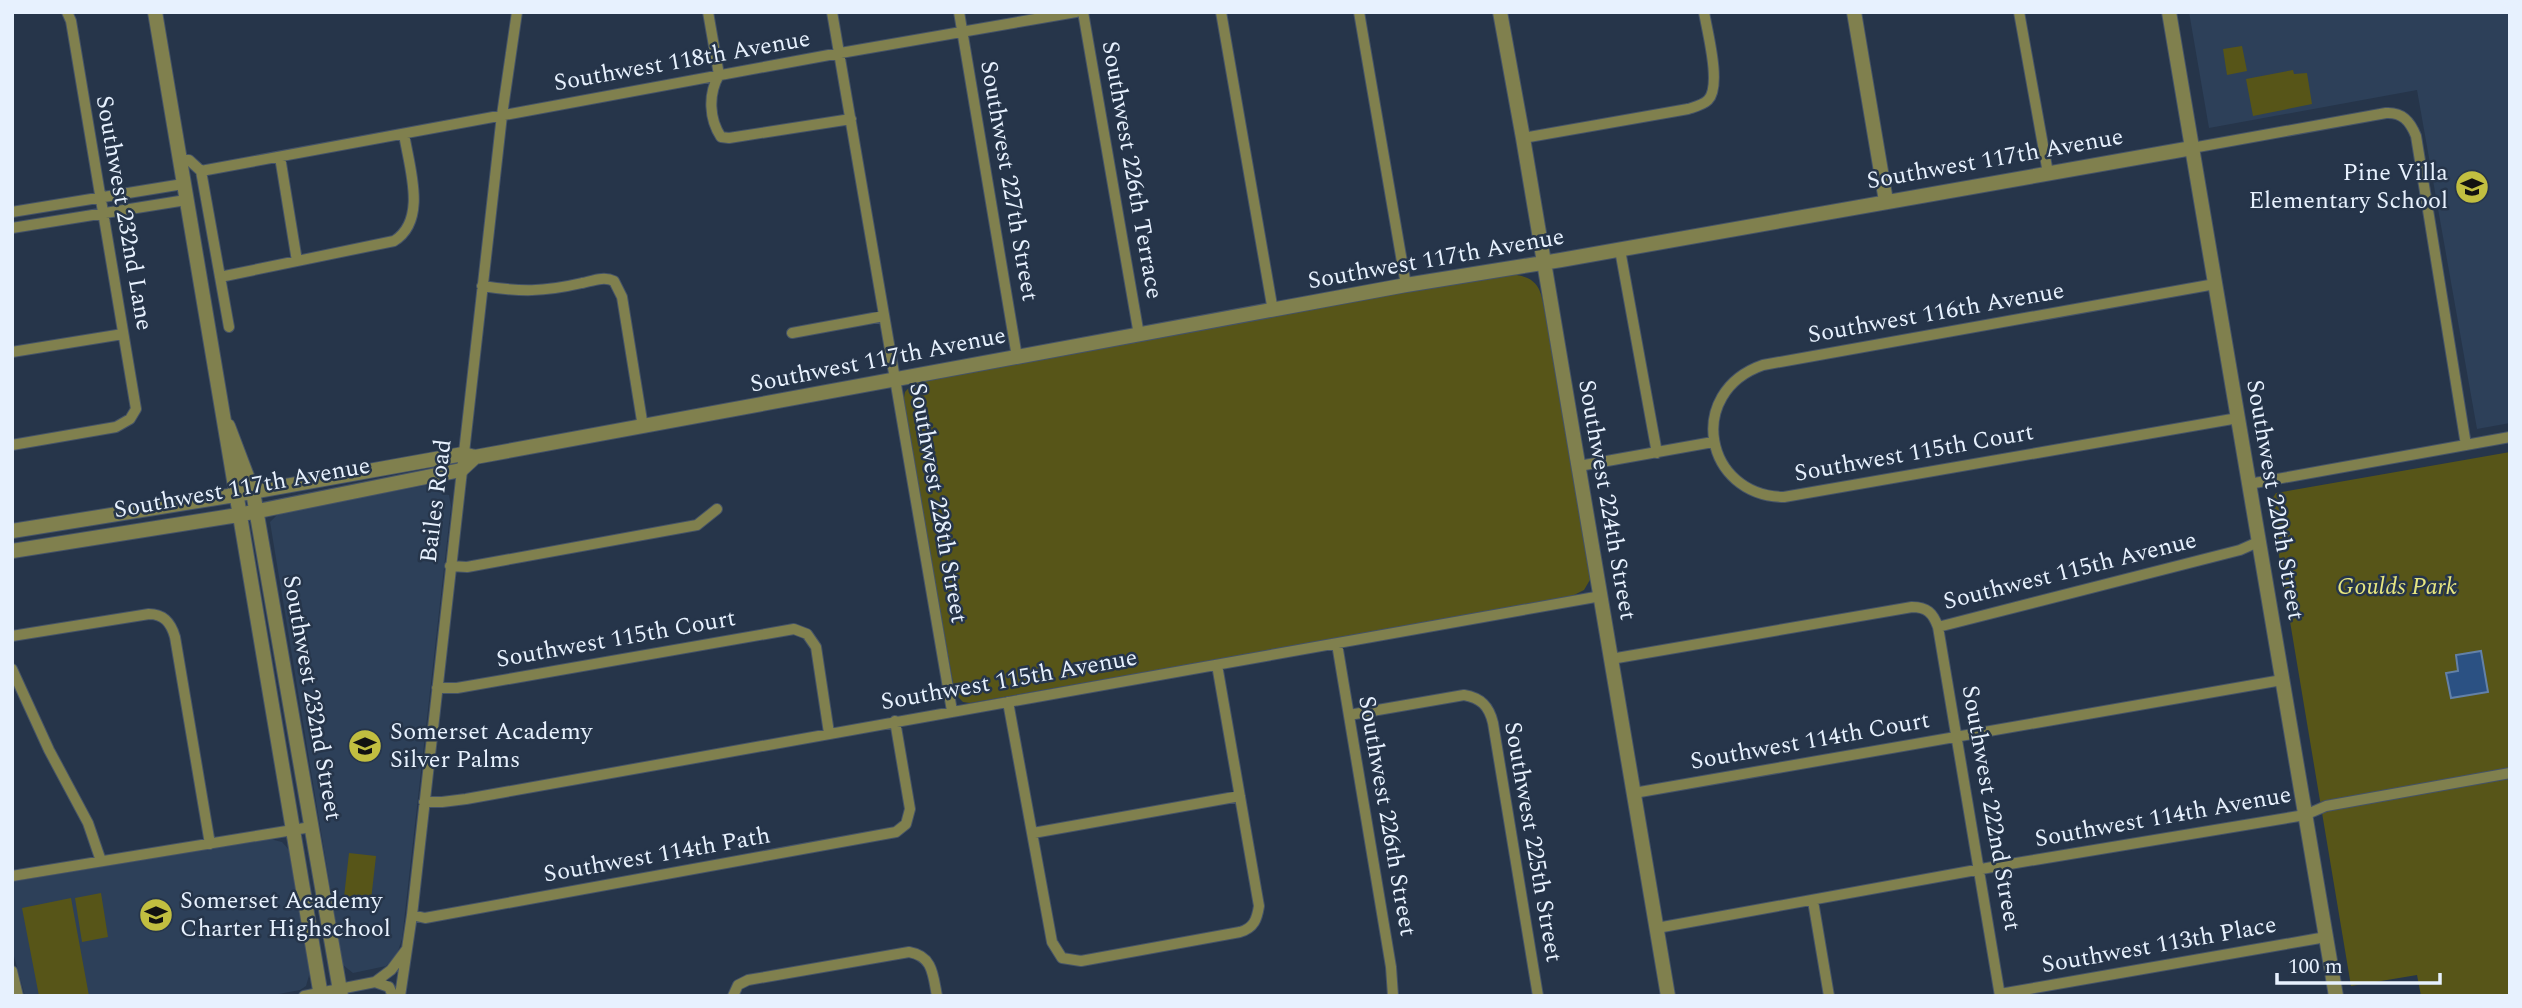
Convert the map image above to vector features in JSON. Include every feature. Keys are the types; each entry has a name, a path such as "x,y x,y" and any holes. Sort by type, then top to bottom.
{"street":[{"name":"Southwest 232nd Lane","path":"12,445 116,427 135,414 71,21 67,12"},
{"name":"Southwest 232nd Street","path":"155,12 321,994"},
{"name":"Bailes Road","path":"469,456 482,286 517,12"},
{"path":"708,12 719,75 712,91 714,123 721,137 851,119"},
{"name":"Southwest 228th Street","path":"832,12 952,711"},
{"name":"Southwest 227th Street","path":"958,12 1017,357"},
{"name":"Southwest 118th Avenue","path":"201,171 1076,12"},
{"name":"Southwest 226th Terrace","path":"1083,12 1139,335"},
{"path":"1221,12 1273,311"},
{"path":"1359,12 1406,285"},
{"name":"Southwest 224th Street","path":"1500,12 1668,996"},
{"path":"1523,138 1688,108 1711,97 1714,78 1703,12"},
{"path":"1854,12 1886,201"},
{"path":"2019,12 2048,173"},
{"name":"Southwest 220th Street","path":"2169,12 2336,996"},
{"name":"Southwest 117th Avenue","path":"12,531 643,427 1406,285 1620,250 2385,113 2398,114 2405,118 2416,136 2466,445"},
{"path":"220,277 394,241 404,235 415,205 404,134"},
{"path":"280,158 297,261"},
{"path":"179,160 189,160 201,171 229,327"},
{"path":"12,212 183,184"},
{"path":"12,228 186,200"},
{"path":"1620,250 1657,453"},
{"path":"482,286 523,292 542,291 601,279 614,281 622,297 643,427"},
{"name":"Southwest 116th Avenue","path":"1713,442 1715,411 1726,391 1741,376 1763,365 2215,284"},
{"path":"792,333 884,316"},
{"path":"12,352 123,334"},
{"name":"Southwest 232nd Street","path":"221,413 232,432 253,492 340,992"},
{"name":"Southwest 115th Court","path":"1713,442 1724,464 1738,480 1760,493 1784,497 2238,418"},
{"path":"2249,484 2510,436"},
{"path":"1579,466 1713,442"},
{"path":"461,470 469,456"},
{"name":"Bailes Road","path":"400,996 412,915 461,470"},
{"name":"Southwest 117th Avenue","path":"12,551 257,512 461,470"},
{"path":"450,566 467,567 697,525 717,509"},
{"name":"Southwest 115th Avenue","path":"1611,659 1912,607 1928,610 1938,627 2240,550 2258,542"},
{"name":"Southwest 115th Avenue","path":"424,802 456,800 1601,596"},
{"path":"12,636 149,614 167,620 175,637 210,844"},
{"name":"Southwest 222nd Street","path":"1938,627 2000,995"},
{"name":"Southwest 115th Court","path":"437,688 454,689 479,685 787,629 802,631 811,638 816,647 829,733"},
{"name":"Southwest 226th Street","path":"1337,644 1391,967 1393,996"},
{"path":"1008,702 1052,942 1062,958 1081,961 1240,932 1252,926 1257,918 1259,906 1217,665"},
{"path":"12,669 49,750 88,823 101,862"},
{"name":"Southwest 114th Court","path":"1634,793 2282,680"},
{"name":"Southwest 225th Street","path":"1349,715 1460,695 1479,700 1488,708 1493,723 1538,996"},
{"name":"Southwest 114th Path","path":"412,915 431,916 896,832 906,824 910,809 895,721"},
{"name":"Southwest 114th Avenue","path":"1657,928 2305,815 2326,806 2510,773"},
{"path":"1033,833 1240,796"},
{"path":"12,876 312,827"},
{"path":"1813,901 1829,996"},
{"name":"Southwest 113th Place","path":"2000,995 2326,937"},
{"path":"304,996 340,992 375,982 391,971 407,948"},
{"path":"734,992 748,980 915,953 930,964 937,996"},
{"path":"12,971 19,996"},
{"path":"375,982 390,987 393,996"}],"shaded area":[{"name":"Pine Villa Elementary School","path":"2189,12 2510,12 2510,423 2477,429 2417,90 2209,128"},
{"name":"Somerset Academy Silver Palms","path":"437,485 443,494 449,495 451,506 402,939 397,954 386,966 353,973 343,965 270,522 280,512"},
{"name":"Somerset Academy Charter Highschool","path":"270,839 282,842 290,851 310,972 306,986 300,990 268,996 25,996 12,949 12,882"}],"green space":[{"path":"2242,46 2247,71 2227,75 2223,49"},
{"path":"2293,70 2294,74 2307,73 2312,104 2253,116 2246,79"},
{"path":"1504,274 1517,275 1534,282 1541,296 1591,578 1584,590 1570,597 970,703 963,702 955,694 903,402 905,392 914,382"},
{"name":"Goulds Park","path":"2510,452 2510,996 2421,996 2417,975 2351,986 2270,502 2276,493"},
{"path":"349,853 376,856 371,900 344,897"},
{"path":"101,893 108,937 82,942 75,898"},
{"path":"71,898 89,996 39,996 22,908"}],"water":[{"path":"2481,651 2488,692 2451,698 2446,673 2458,671 2456,655"}],"place":[{"name":"Pine Villa Elementary School","path":"2472,187"},
{"name":"Somerset Academy Silver Palms","path":"365,746"},
{"name":"Somerset Academy Charter Highschool","path":"156,915"}]}
